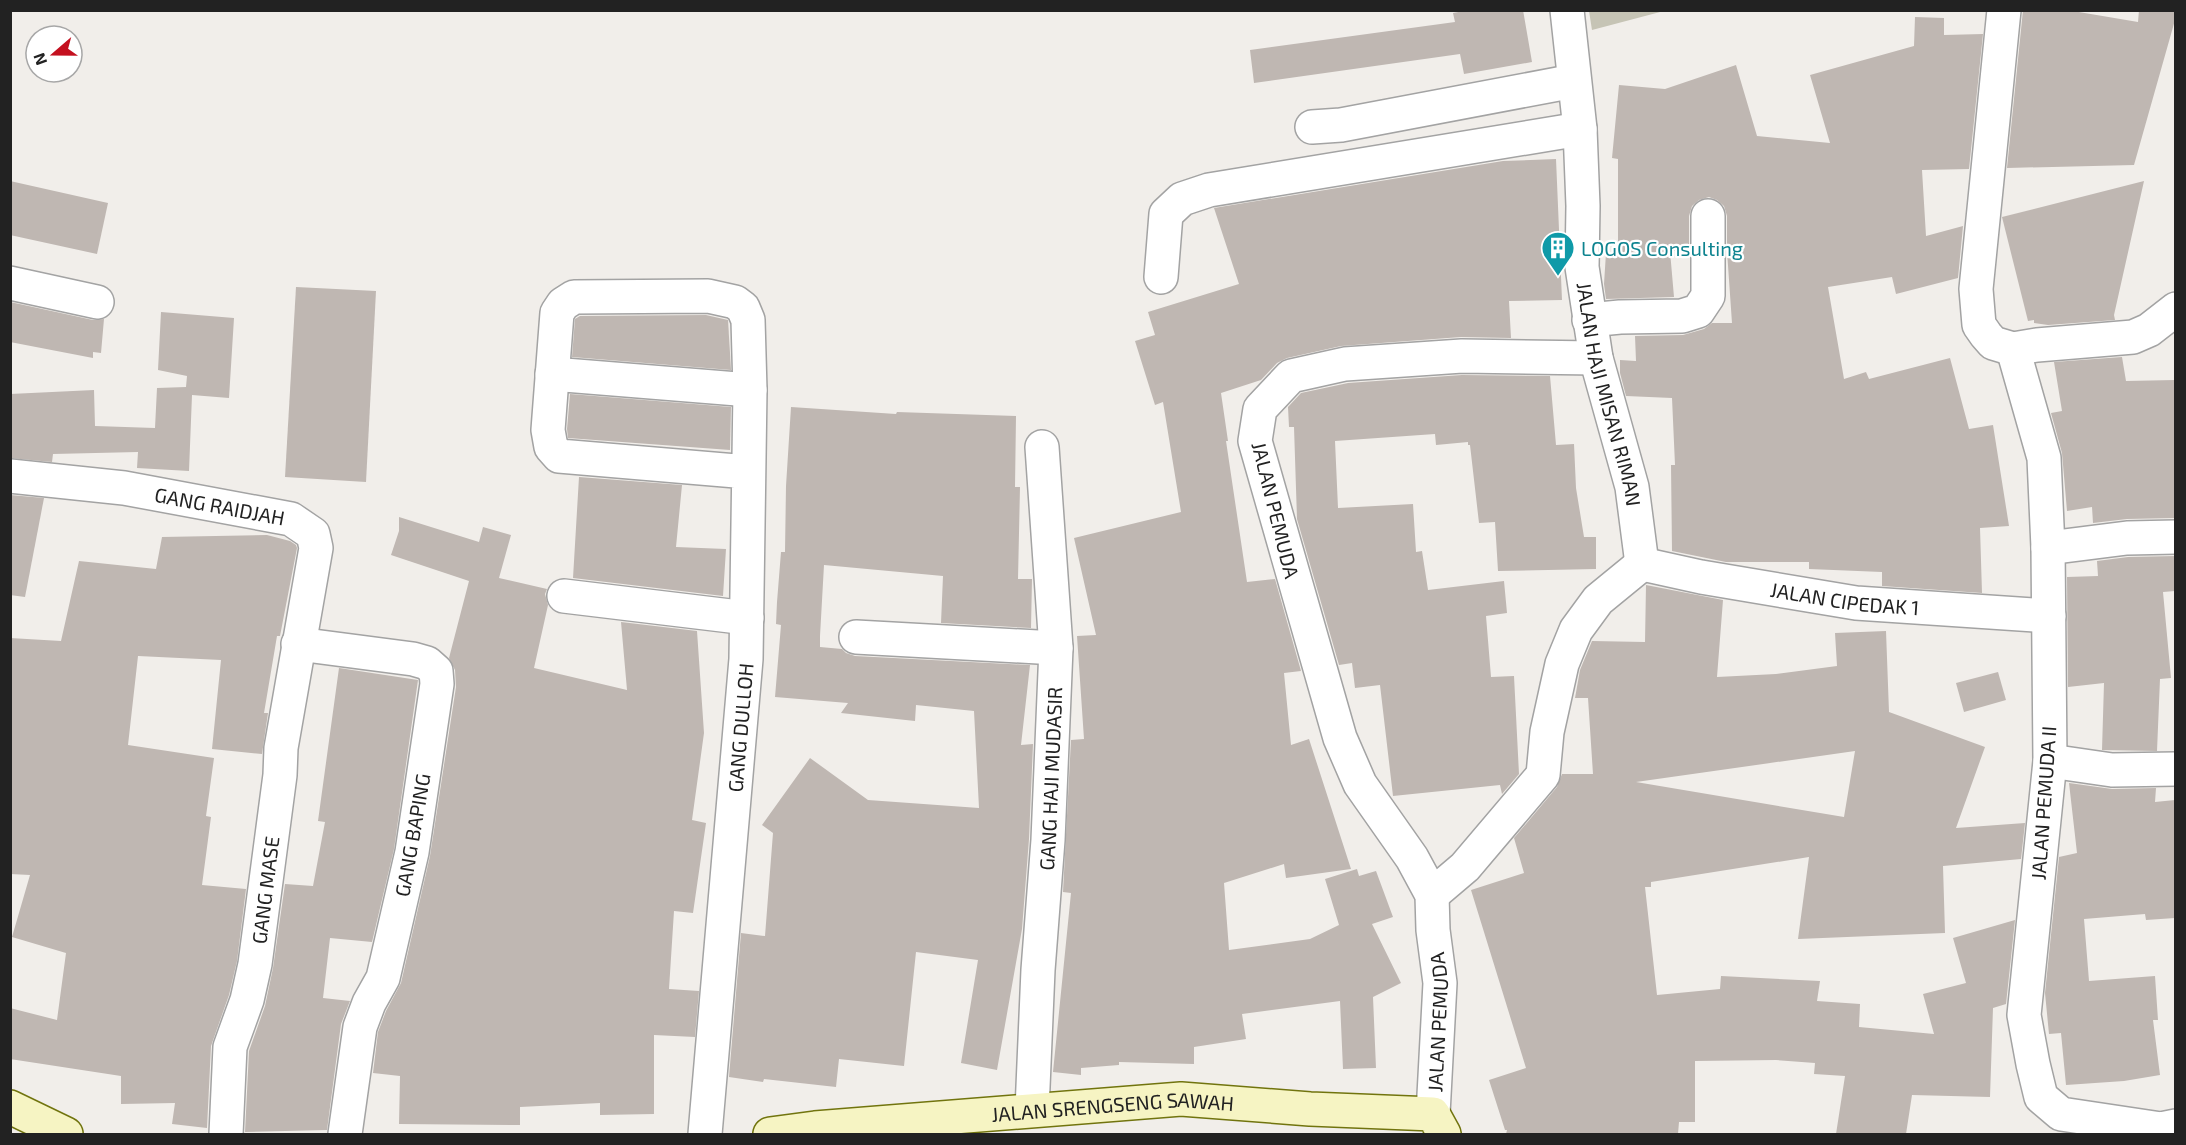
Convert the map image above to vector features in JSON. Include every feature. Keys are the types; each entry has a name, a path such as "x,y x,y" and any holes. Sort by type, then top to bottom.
{"street":[{"name":"JALAN HAJI MISAN RIMAN","path":"1567,10 1580,129 1583,206 1582,267 1589,320 1596,358 1632,487 1642,564"},
{"path":"2004,10 1976,289 1979,325 1993,343 2013,349 2133,337 2149,330 2175,309"},
{"path":"1312,127 1341,125 1574,81"},
{"path":"1161,277 1166,214 1182,199 1209,190 1580,129"},
{"path":"1589,320 1682,316 1698,310 1708,296 1708,216"},
{"path":"10,283 97,302"},
{"name":"GANG DULLOH","path":"552,374 557,313 562,304 574,297 708,296 735,302 743,308 748,320 750,390 746,659 705,1134"},
{"name":"JALAN PEMUDA II","path":"2013,349 2044,458 2048,548 2050,762 2024,1015 2041,1097 2061,1114 2166,1130"},
{"name":"JALAN PEMUDA","path":"1439,1124 1440,983 1433,930 1432,895 1412,858 1360,784 1340,738 1256,441 1260,409 1291,376 1345,364 1462,356 1596,358"},
{"path":"748,472 559,456 551,447 548,430 552,374 750,390"},
{"name":"GANG HAJI MUDASIR","path":"1032,1110 1056,648 1042,447"},
{"name":"GANG RAIDJAH","path":"10,476 124,488 291,519 313,534 316,548 298,644"},
{"path":"2048,548 2127,538 2175,537"},
{"path":"1432,895 1465,867 1543,775 1547,732 1562,664 1576,630 1598,600 1642,564"},
{"name":"JALAN CIPEDAK 1","path":"1642,564 1701,577 1856,603 2049,616"},
{"path":"564,596 747,618"},
{"path":"856,637 1056,648"},
{"name":"GANG MASE","path":"226,1134 230,1047 247,1000 255,964 280,775 281,748 298,644"},
{"name":"GANG BAPING","path":"298,644 413,659 427,663 436,671 412,852 383,978 369,1003 360,1027 345,1134"},
{"path":"2050,762 2112,770 2175,769"},
{"name":"JALAN SRENGSENG SAWAH","path":"770,1134 1181,1099 1310,1109 1439,1124"},
{"path":"10,1107 66,1134"}],"shaded area":[{"path":"1589,10 1664,11 1592,30"}],"building":[{"path":"1469,10 1523,10 1532,62 1464,74 1460,54 1254,83 1250,50 1455,22 1453,13"},
{"path":"2023,10 2067,10 2138,22 2139,10 2175,10 2175,20 2134,165 2007,168"},
{"path":"1915,17 1944,18 1944,35 1983,34 1969,169 1922,170 1926,236 1963,226 1958,278 1896,294 1892,277 1828,287 1844,379 1866,372 1869,379 1950,358 1969,429 1993,425 2009,526 1980,528 1982,593 1882,586 1882,572 1809,569 1809,562 1726,562 1672,551 1671,465 1675,465 1672,398 1626,396 1620,373 1620,360 1636,361 1635,336 1683,335 1704,329 1712,323 1732,323 1727,216 1724,206 1709,197 1699,200 1692,206 1689,216 1689,251 1670,251 1674,297 1606,299 1604,284 1606,253 1618,253 1618,159 1612,158 1619,85 1665,89 1736,65 1757,136 1830,143 1810,75 1914,46"},
{"path":"1556,159 1562,300 1509,301 1511,338 1461,337 1341,346 1287,358 1277,363 1261,380 1221,393 1247,582 1275,579 1301,671 1284,673 1291,745 1309,739 1351,869 1286,878 1284,864 1224,883 1229,950 1310,939 1339,925 1325,879 1357,869 1359,876 1376,871 1393,917 1372,924 1401,983 1373,997 1376,1068 1343,1069 1340,1001 1242,1014 1246,1039 1194,1047 1194,1064 1119,1062 1119,1065 1081,1068 1081,1075 1053,1072 1071,893 1063,892 1071,740 1084,739 1077,636 1096,635 1074,538 1181,512 1163,402 1155,405 1135,341 1155,335 1148,312 1239,284 1214,208 1503,161"},
{"path":"10,181 108,203 97,254 10,235"},
{"path":"2144,181 2114,315 2115,320 2048,325 2034,323 2034,320 2028,321 2002,217"},
{"path":"296,287 376,291 366,482 285,477"},
{"path":"10,302 93,320 104,319 101,353 93,352 93,358 10,342"},
{"path":"161,312 234,318 229,398 192,395 189,471 137,468 138,452 53,454 52,462 10,458 10,394 94,390 95,426 155,428 157,388 186,387 187,376 158,370"},
{"path":"706,315 728,320 731,370 572,357 575,319 580,316"},
{"path":"2122,357 2126,381 2175,380 2175,518 2127,519 2093,523 2092,507 2067,511 2062,453 2051,413 2062,411 2054,362"},
{"path":"1462,375 1550,376 1556,445 1574,444 1576,488 1584,537 1596,537 1596,569 1498,571 1495,522 1479,523 1468,442 1436,445 1435,434 1335,441 1338,508 1413,504 1416,552 1422,551 1428,590 1504,581 1507,613 1486,616 1491,677 1514,676 1519,774 1502,794 1500,785 1393,796 1380,685 1355,688 1352,663 1339,665 1297,519 1294,427 1289,427 1288,407 1301,393 1348,383"},
{"path":"570,394 731,407 730,450 568,438"},
{"path":"791,407 896,414 897,412 1016,416 1015,487 1020,487 1018,579 1032,579 1031,628 941,623 943,576 824,565 820,636 820,647 842,649 855,656 1030,665 1021,745 1033,744 1022,929 997,1070 961,1063 978,960 916,952 904,1066 839,1059 836,1087 764,1079 763,1082 729,1077 741,933 765,936 773,833 762,825 810,758 868,800 979,808 974,711 916,705 915,721 841,713 848,703 775,697 781,625 776,624 777,602 781,552 785,552"},
{"path":"579,477 682,485 676,547 726,549 723,596 573,578"},
{"path":"10,495 44,498 25,597 10,595"},
{"path":"399,517 479,542 483,527 511,535 499,578 547,589 545,594 548,605 534,668 627,690 621,622 697,631 704,733 692,820 706,823 693,913 674,911 669,989 699,991 695,1037 654,1035 654,1114 600,1115 600,1103 520,1107 520,1125 399,1124 400,1076 373,1073 378,1032 401,983 430,856 456,687 455,670 449,658 469,581 391,555 399,531"},
{"path":"267,535 290,541 297,548 280,636 277,636 264,713 268,713 262,754 212,749 221,660 138,656 128,745 214,758 206,816 211,817 202,885 246,889 237,961 229,995 211,1046 207,1128 172,1124 175,1103 121,1104 121,1076 10,1059 10,1008 57,1020 66,953 12,937 30,875 10,874 10,638 61,641 79,561 156,569 162,537"},
{"path":"2175,556 2175,591 2163,592 2171,678 2160,679 2157,751 2102,750 2104,683 2068,687 2067,577 2098,576 2097,561 2128,557"},
{"path":"1646,585 1723,600 1717,677 1776,674 1837,666 1835,633 1886,631 1889,712 1985,747 1956,828 2025,823 2021,859 1943,866 1945,933 1798,939 1809,857 1651,882 1651,887 1645,887 1657,995 1720,989 1721,976 1820,981 1817,1001 1860,1004 1859,1027 1934,1034 1923,994 1966,983 1953,938 2015,920 2006,1004 1993,1008 1990,1097 1912,1095 1906,1134 1836,1134 1845,1076 1814,1074 1815,1063 1776,1060 1695,1061 1695,1122 1679,1122 1678,1134 1506,1134 1507,1130 1505,1130 1489,1080 1526,1068 1471,890 1524,873 1514,838 1557,787 1562,774 1593,774 1588,698 1575,698 1580,670 1592,641 1645,642","holes":["1855,751 1844,817 1636,782"]},
{"path":"339,668 418,680 394,849 372,942 330,938 323,998 350,1001 341,1024 327,1130 245,1132 249,1051 265,1006 285,884 313,886 325,822 318,821"},
{"path":"1998,672 2006,700 1964,712 1956,683"},
{"path":"2069,783 2112,789 2156,788 2155,802 2175,800 2175,918 2146,920 2145,914 2084,919 2089,981 2155,976 2158,1020 2153,1020 2160,1075 2124,1081 2066,1085 2061,1033 2049,1034 2045,993 2059,857 2077,853"}],"place":[{"name":"LOGOS Consulting","path":"1558,277"}]}
